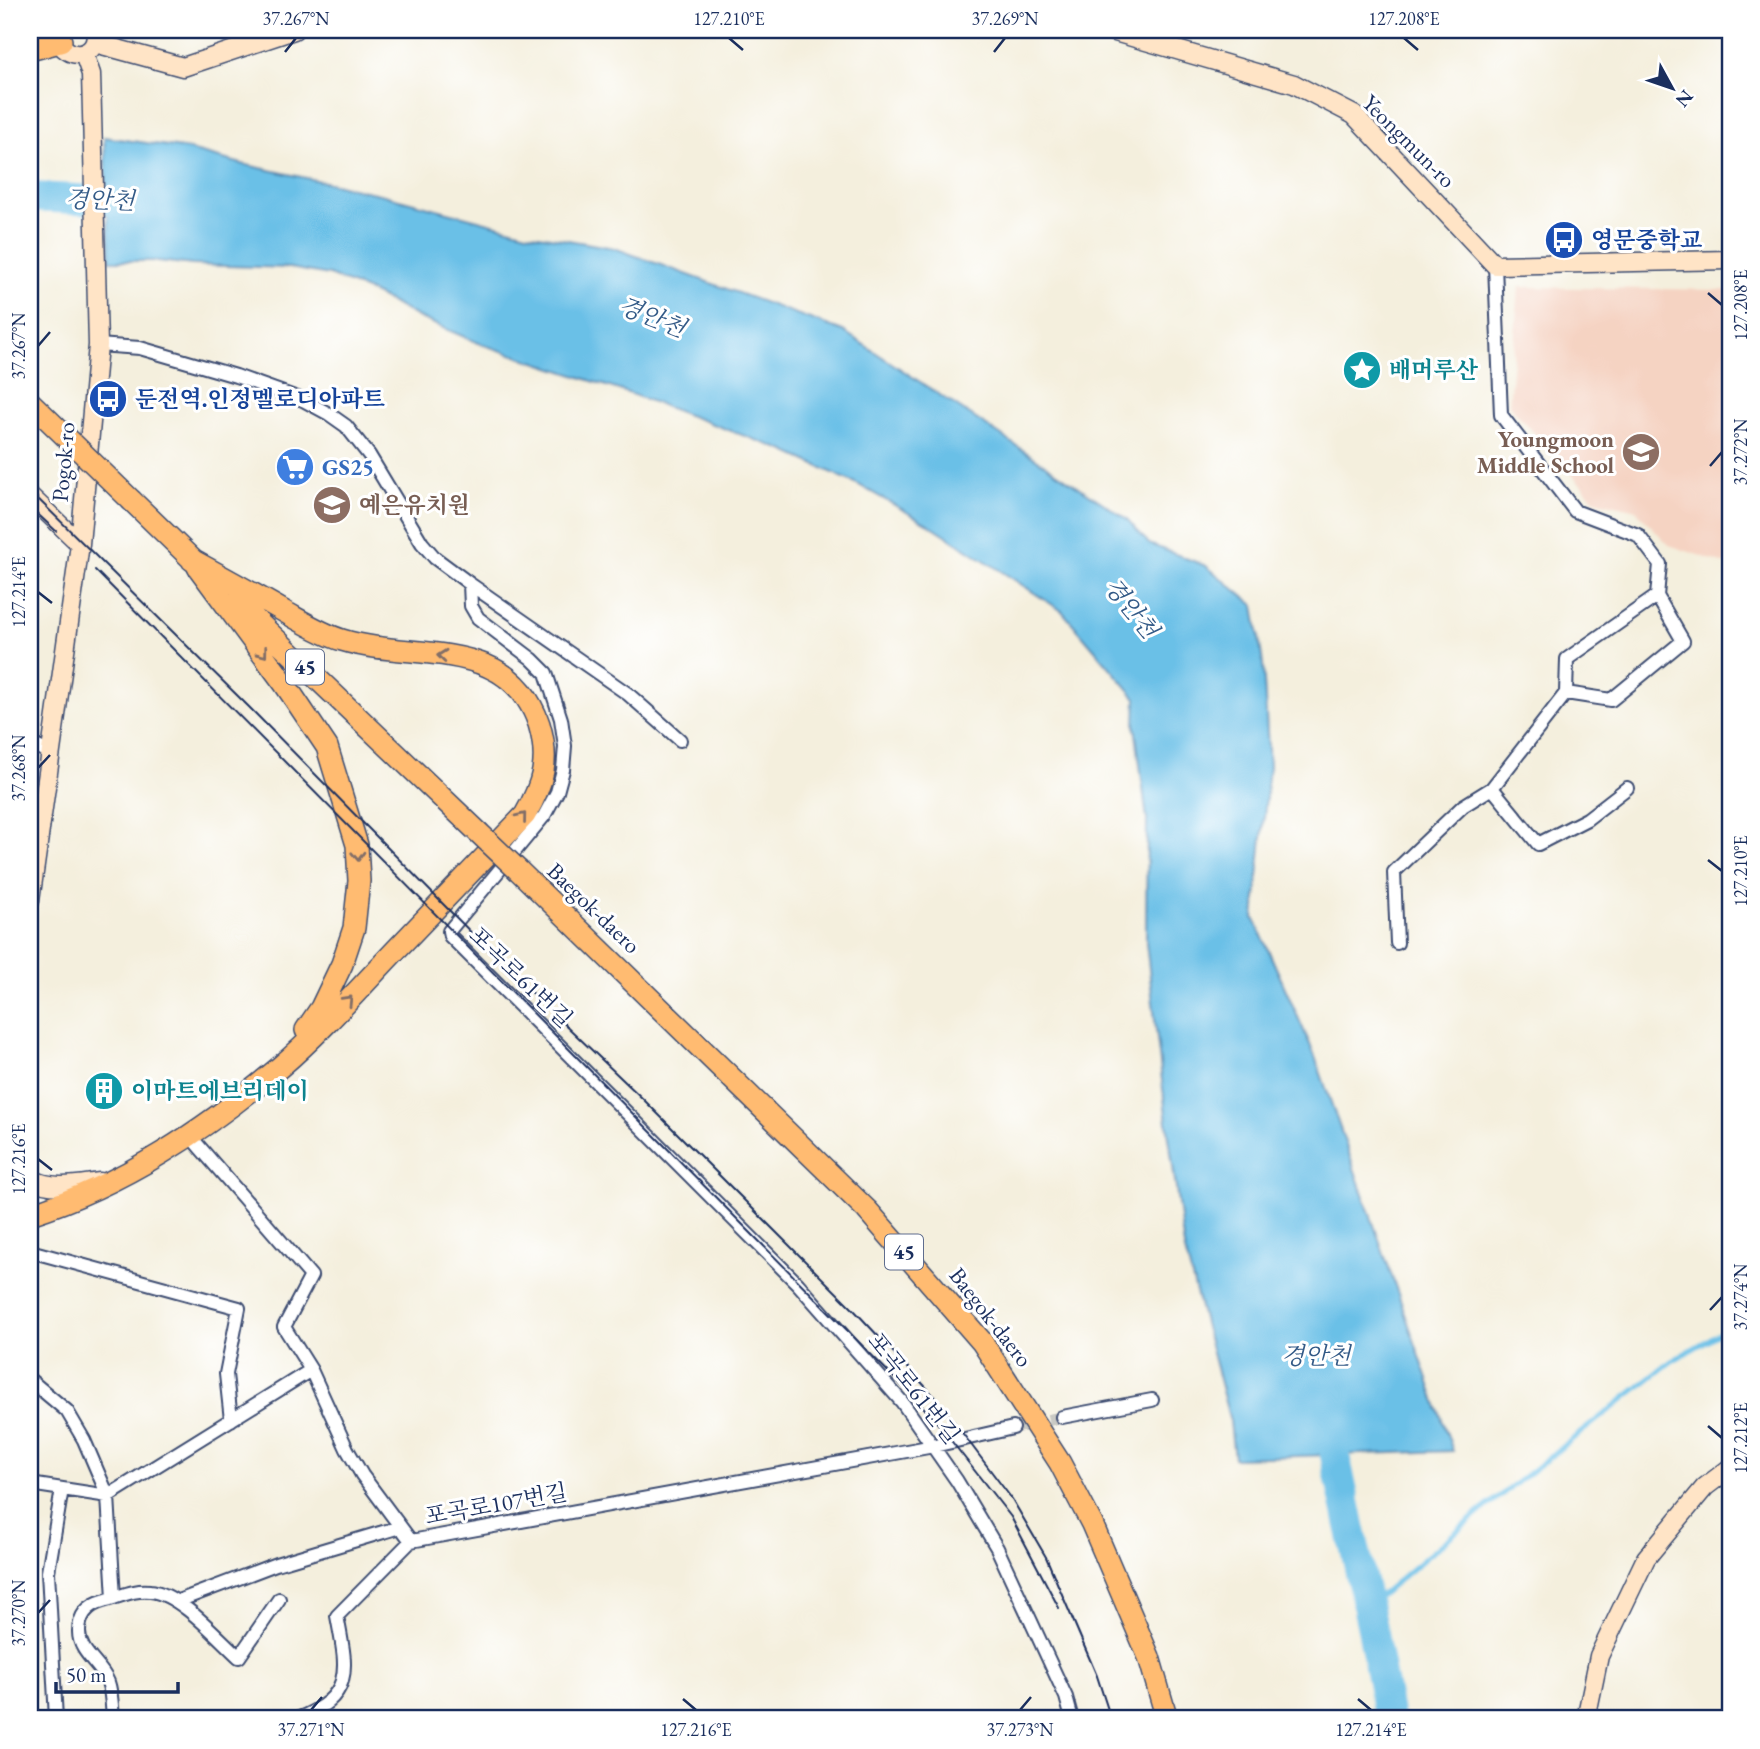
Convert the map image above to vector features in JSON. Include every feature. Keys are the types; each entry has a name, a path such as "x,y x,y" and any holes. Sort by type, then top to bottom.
{"highway":[{"path":"30,48 60,35"}],"main road":[{"name":"45","path":"30,402 192,560"},
{"name":"Baegok-daero","path":"192,560 519,871 867,1210 982,1342 1060,1463 1092,1524 1149,1657 1167,1719"},
{"path":"192,560 284,682 327,747 357,845 359,881 354,928 342,964 321,1008 282,1065"},
{"path":"30,1214 114,1180 190,1136 282,1065 525,815 539,791 544,768 544,740 534,710 518,687 496,669 474,660 376,649 340,640 192,560"}],"street":[{"path":"60,35 65,50 71,54 92,42 183,67 294,30"},
{"name":"Yeongmun-ro","path":"1108,30 1294,84 1354,115 1496,265"},
{"name":"Pogok-ro","path":"30,901 80,544 98,345 92,42"},
{"path":"1566,693 1611,699 1683,641 1657,596 1660,564 1638,535 1575,511 1501,415 1496,265 1730,260"},
{"path":"98,345 140,348 236,376 303,400 329,414 358,439 422,543 435,558 628,694 680,740"},
{"path":"30,496 80,544"},
{"name":"포곡로61번길","path":"470,584 471,606 478,618 546,673 553,687 565,746 563,770 557,792 544,816 449,931 450,936 798,1284 902,1402 934,1446 997,1548 1066,1697 1072,1719"},
{"path":"1397,943 1394,872 1464,806 1493,788 1566,693 1567,659 1657,596"},
{"path":"30,743 50,753"},
{"path":"1493,788 1538,844 1587,819 1627,788"},
{"name":"포곡로107번길","path":"190,1136 311,1276 284,1326 311,1370 347,1450 362,1475 411,1541 934,1446 1013,1428"},
{"path":"30,1178 38,1183 65,1186 114,1180"},
{"path":"30,1251 239,1308 226,1374 231,1420"},
{"path":"30,1484 108,1496 311,1370"},
{"path":"30,1380 67,1411 84,1440 108,1496 114,1598"},
{"path":"1062,1417 1152,1400"},
{"path":"1586,1719 1600,1656 1646,1558 1705,1486 1730,1468"},
{"path":"56,1719 48,1572 62,1489"},
{"path":"178,1601 276,1564 400,1527"},
{"path":"297,1719 318,1711 344,1679 346,1663 337,1616 411,1541"},
{"path":"113,1719 109,1684 101,1670 84,1652 79,1634 80,1619 91,1605 133,1592 152,1590 178,1601 239,1657 279,1599"}],"shaded area":[{"name":"Youngmoon Middle School","path":"1519,287 1730,290 1730,566 1669,545 1636,510 1595,500 1509,405"}],"water":[{"name":"경안천","path":"104,137 182,148 384,195 527,233 614,248 843,331 1127,519 1149,544 1206,566 1254,605 1263,664 1269,766 1254,918 1313,1051 1453,1451 1234,1458 1230,1421 1184,1247 1166,1115 1146,943 1147,819 1135,726 1136,698 1062,611 935,528 857,484 783,450 631,394 481,344 329,275 290,268 110,261"}],"waterway":[{"name":"경안천","path":"30,197 148,202"},
{"path":"1368,1606 1482,1510 1672,1361 1730,1327"},
{"name":"경안천","path":"1327,1418 1389,1719"}],"tunnel":[{"path":"1013,1428 1062,1417"}],"tram line":[{"path":"30,491 249,707 508,970 643,1099 853,1309 936,1398 1012,1499 1046,1557 1097,1676 1111,1719"},
{"path":"30,507 56,531"},
{"path":"95,570 931,1415 1011,1517 1059,1608"}],"place":[{"name":"영문중학교","path":"1564,240"},
{"name":"배머루산","path":"1362,370"},
{"name":"둔전역.인정멜로디아파트","path":"108,399"},
{"name":"Youngmoon Middle School","path":"1641,452"},
{"name":"GS25","path":"295,467"},
{"name":"예은유치원","path":"332,505"},
{"name":"이마트에브리데이","path":"104,1091"}]}
